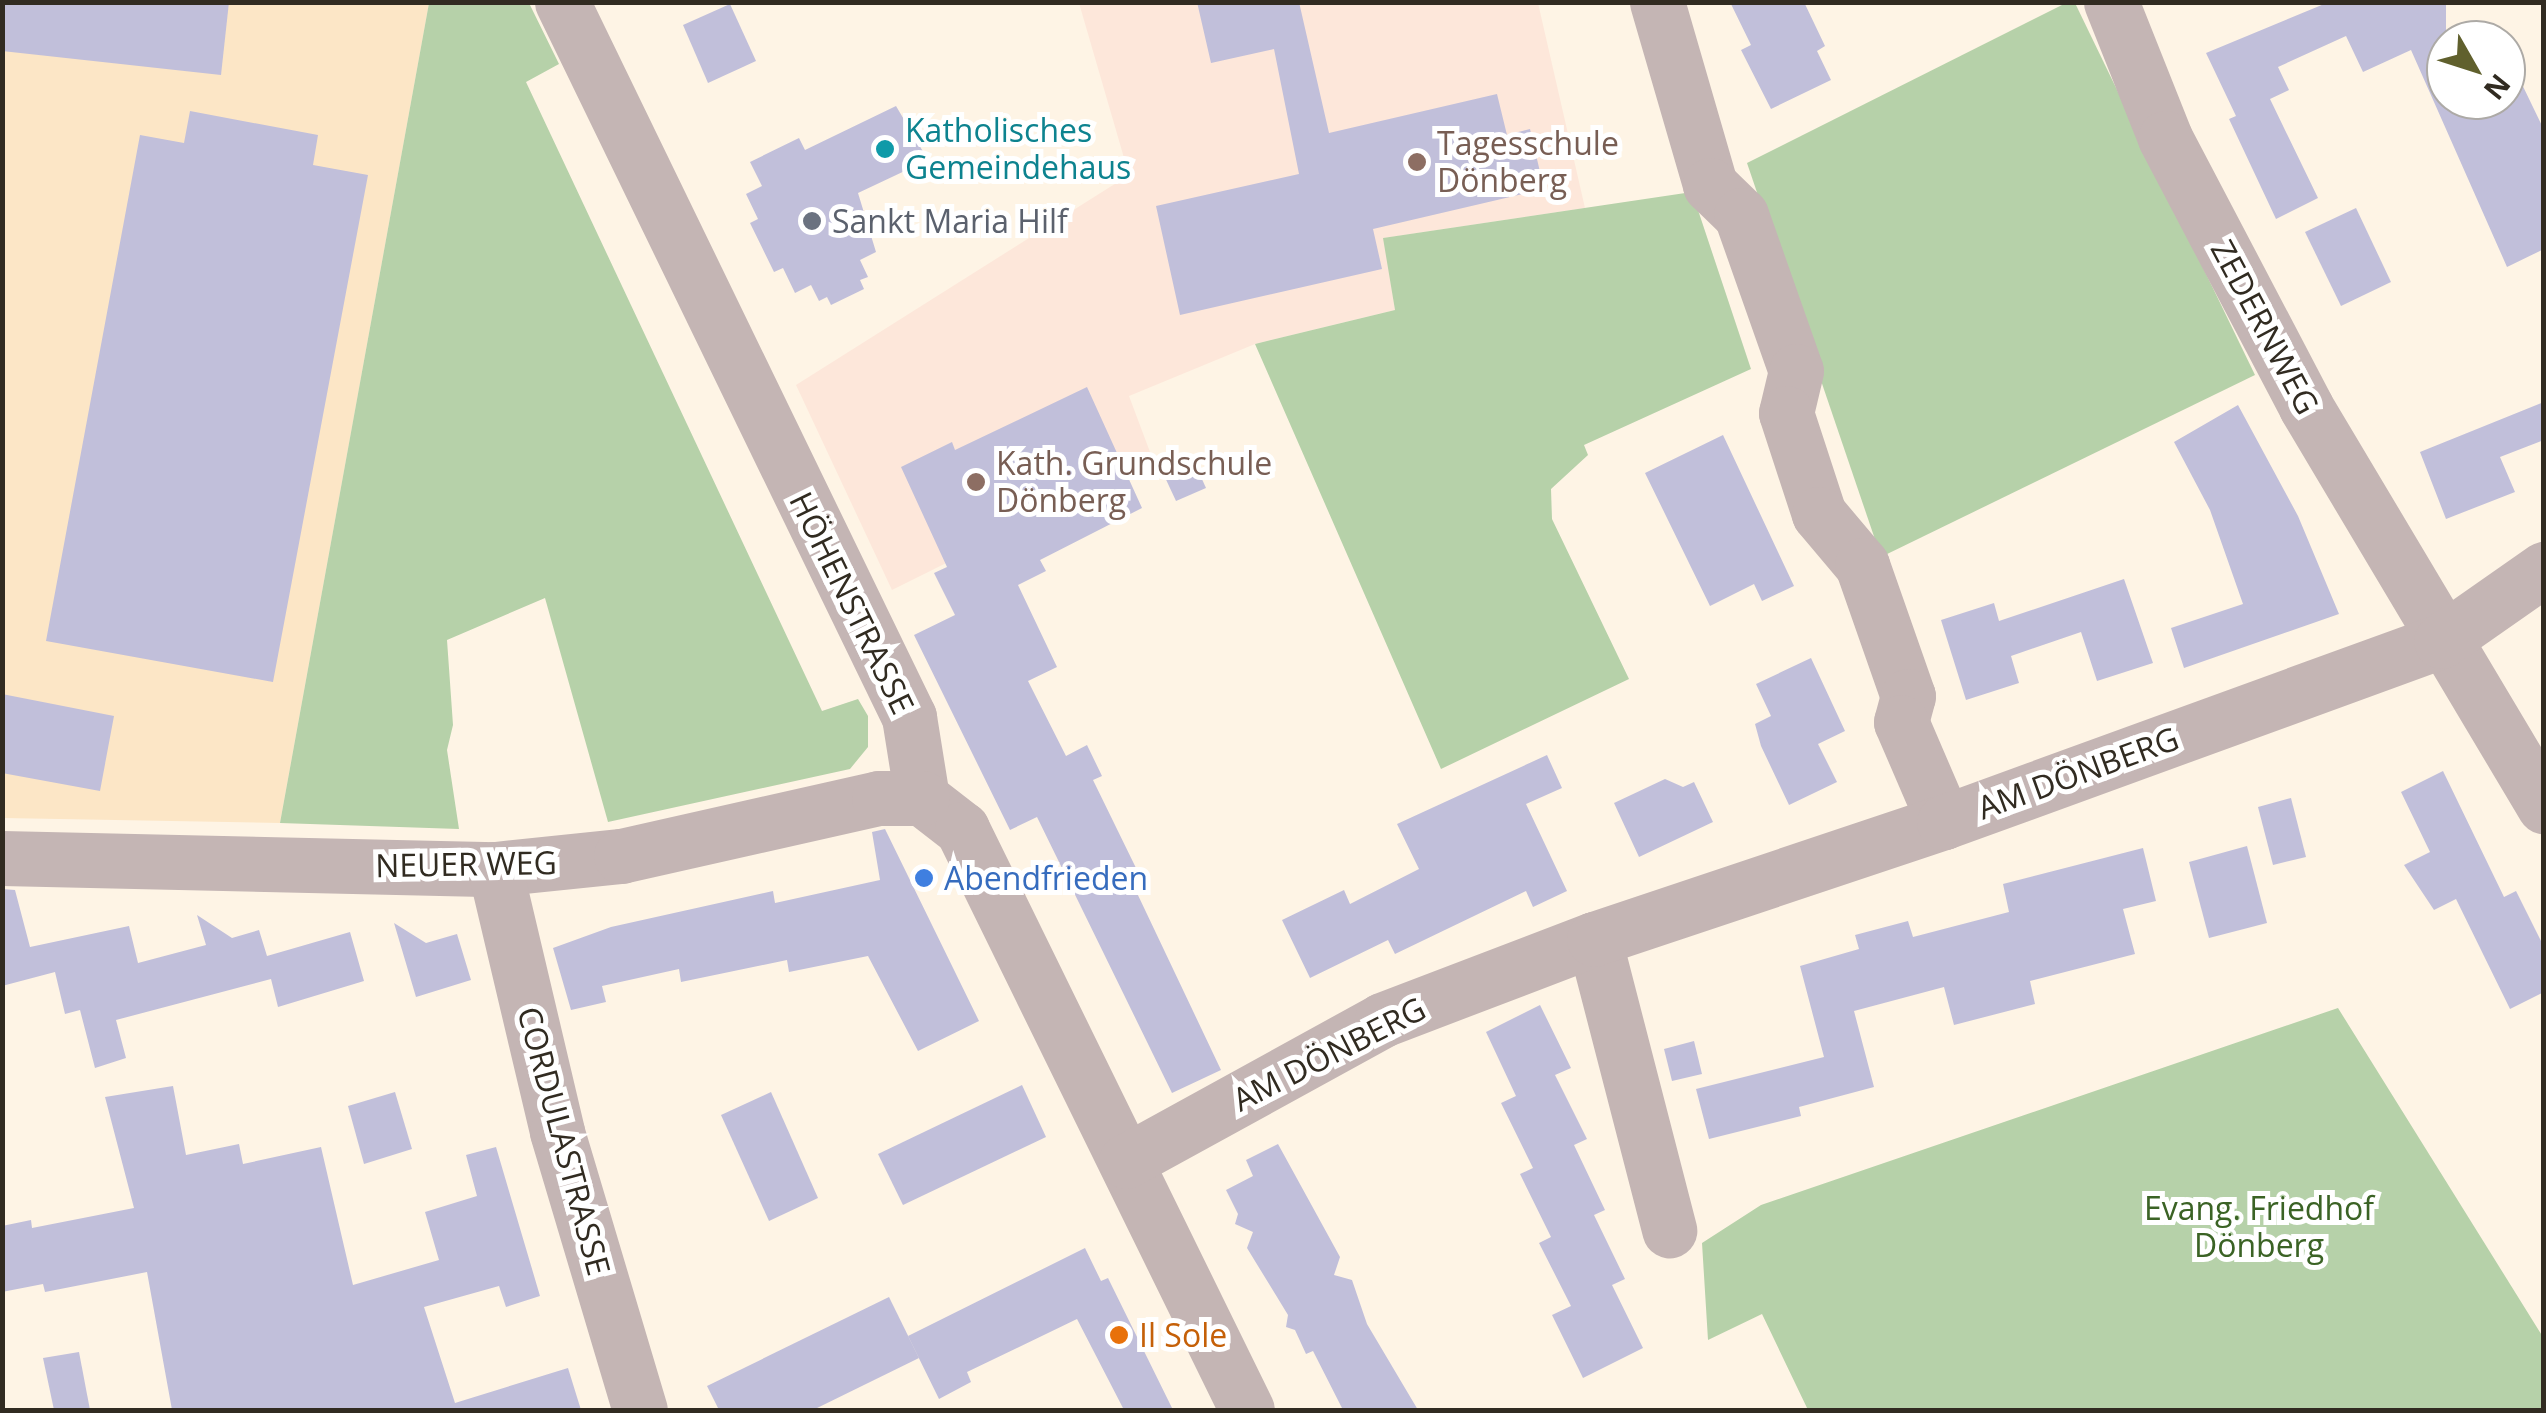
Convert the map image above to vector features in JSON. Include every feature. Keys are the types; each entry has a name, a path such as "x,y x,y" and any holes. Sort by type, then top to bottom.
{"street":[{"name":"HÖHENSTRASSE","path":"562,2 909,717 922,798"},
{"path":"1657,2 1710,185 1740,215 1796,371 1786,413 1820,514 1862,565 1908,696 1901,722 1944,822"},
{"name":"ZEDERNWEG","path":"2110,2 2165,138 2306,408 2441,641 2544,807"},
{"name":"AM DÖNBERG","path":"1126,1161 1382,1020 1594,939 1944,822 2441,641 2544,568"},
{"name":"NEUER WEG","path":"2,858 495,869 620,856 879,798 922,798"},
{"path":"922,798 962,829 1247,1410"},
{"name":"CORDULASTRASSE","path":"495,869 557,1132 640,1410"},
{"path":"1594,939 1669,1230"}],"shaded area":[{"path":"3,3 429,3 280,823 3,818"},
{"path":"1079,3 1538,3 1585,208 1384,238 1395,310 1255,344 1129,396 1153,460 892,590 796,385 1129,175"}],"green space":[{"path":"429,3 529,3 559,64 526,82 822,711 858,699 868,716 868,747 850,769 608,822 545,598 447,640 453,725 447,750 459,829 280,823"},
{"path":"2066,3 2075,3 2255,375 1881,557 1747,163"},
{"path":"1692,192 1751,369 1584,445 1588,455 1551,489 1552,519 1629,679 1441,769 1255,344 1395,310 1383,238"},
{"name":"Evang. Friedhof Dönberg","path":"2338,1008 2543,1337 2543,1410 1808,1410 1762,1314 1708,1340 1702,1243 1761,1205"}],"building":[{"path":"2,2 229,2 221,75 2,51"},
{"name":"Tagesschule Dönberg","path":"1197,2 1299,2 1329,133 1497,94 1507,135 1530,129 1544,189 1373,229 1382,269 1180,315 1156,206 1299,174 1274,49 1211,63"},
{"path":"1730,2 1804,2 1825,46 1817,51 1831,80 1771,109 1741,50 1751,45"},
{"path":"2329,2 2446,2 2446,20 2426,20 2426,84 2411,50 2363,72 2346,36 2278,67 2289,90 2270,99 2318,198 2276,219 2229,119 2236,116 2206,53"},
{"path":"730,4 756,61 708,83 683,25"},
{"path":"2526,93 2544,130 2544,249 2507,267 2442,120 2526,120"},
{"name":"Sankt Maria Hilf","path":"896,106 928,160 858,193 876,252 860,260 868,277 860,280 864,289 831,305 827,297 819,301 811,285 795,293 783,268 774,272 750,223 758,219 746,194 762,186 750,162 799,138 805,150"},
{"path":"190,111 318,135 313,165 368,175 273,682 46,641 140,135 184,143"},
{"path":"2356,208 2391,282 2341,306 2305,232"},
{"path":"1087,387 1142,508 1040,560 1046,571 1018,585 1057,667 1028,681 1066,756 1087,745 1102,776 1093,780 1136,868 1127,872 1221,1070 1172,1093 1037,817 1010,830 914,635 955,615 934,573 947,567 901,467 952,442 955,450"},
{"path":"2544,402 2544,440 2500,457 2515,492 2446,519 2420,452"},
{"path":"2238,405 2298,516 2339,614 2184,668 2171,628 2243,604 2210,510 2174,442"},
{"path":"1723,435 1794,586 1762,601 1754,584 1710,606 1645,473"},
{"path":"1192,457 1206,488 1176,501 1162,471"},
{"path":"2124,579 2153,663 2097,681 2081,632 2011,656 2019,683 1966,700 1941,620 1994,603 1999,621"},
{"path":"1811,658 1845,731 1818,744 1837,782 1789,805 1755,724 1771,716 1756,684"},
{"path":"2,694 114,716 100,791 2,773"},
{"path":"1547,755 1562,788 1526,804 1567,891 1533,907 1526,891 1395,954 1388,940 1310,978 1282,920 1344,890 1350,904 1419,869 1397,824"},
{"path":"2443,771 2504,897 2516,891 2544,947 2544,992 2510,1009 2456,899 2434,910 2404,865 2430,852 2401,792"},
{"path":"1665,779 1683,787 1694,782 1713,822 1639,857 1614,803"},
{"path":"2291,798 2306,857 2273,865 2258,807"},
{"path":"885,829 979,1021 918,1051 868,956 789,972 787,960 681,982 679,969 602,986 606,1002 571,1010 553,948 611,927 773,891 775,903 880,880 872,832"},
{"path":"2247,846 2267,923 2209,938 2189,862"},
{"path":"2143,848 2156,901 2123,909 2135,954 2030,981 2035,1004 1954,1025 1944,987 1854,1011 1874,1087 1799,1107 1801,1116 1709,1139 1696,1089 1824,1057 1800,966 1859,949 1855,935 1908,921 1913,937 2009,912 2003,884"},
{"path":"2,889 15,890 30,947 129,926 138,963 206,945 197,915 232,938 259,930 267,956 350,932 364,981 278,1007 271,979 116,1020 126,1058 95,1068 80,1010 65,1014 55,972 2,986"},
{"path":"394,923 426,943 457,934 471,980 416,997"},
{"path":"1540,1005 1571,1068 1555,1075 1587,1139 1574,1145 1605,1210 1594,1215 1625,1279 1612,1285 1643,1348 1583,1378 1552,1315 1571,1306 1539,1243 1551,1237 1520,1174 1533,1168 1501,1103 1516,1096 1486,1032"},
{"path":"1694,1041 1702,1074 1672,1081 1664,1049"},
{"path":"1022,1085 1046,1137 903,1205 878,1154"},
{"path":"173,1086 186,1155 239,1144 243,1164 321,1147 353,1285 439,1260 425,1212 477,1196 466,1155 496,1147 540,1296 506,1307 499,1286 424,1307 455,1403 568,1368 581,1410 172,1410 147,1272 45,1292 43,1284 2,1292 2,1226 31,1220 32,1228 134,1208 105,1097"},
{"path":"395,1092 412,1149 364,1164 348,1106"},
{"path":"771,1092 818,1198 769,1221 721,1115"},
{"path":"1278,1144 1340,1257 1334,1275 1352,1280 1367,1324 1418,1410 1343,1410 1313,1351 1306,1354 1295,1330 1286,1327 1288,1315 1247,1248 1253,1232 1235,1224 1238,1214 1226,1190 1253,1176 1246,1160"},
{"path":"1085,1248 1101,1281 1108,1278 1173,1410 1124,1410 1077,1319 967,1372 971,1382 939,1399 908,1336"},
{"path":"889,1297 919,1358 813,1410 719,1410 707,1386"},
{"path":"79,1352 90,1410 54,1410 43,1358"}],"place":[{"name":"Katholisches Gemeindehaus","path":"885,149"},
{"name":"Tagesschule Dönberg","path":"1417,162"},
{"name":"Sankt Maria Hilf","path":"812,221"},
{"name":"Kath. Grundschule Dönberg","path":"976,482"},
{"name":"Abendfrieden","path":"924,878"},
{"name":"Il Sole","path":"1119,1335"}]}
